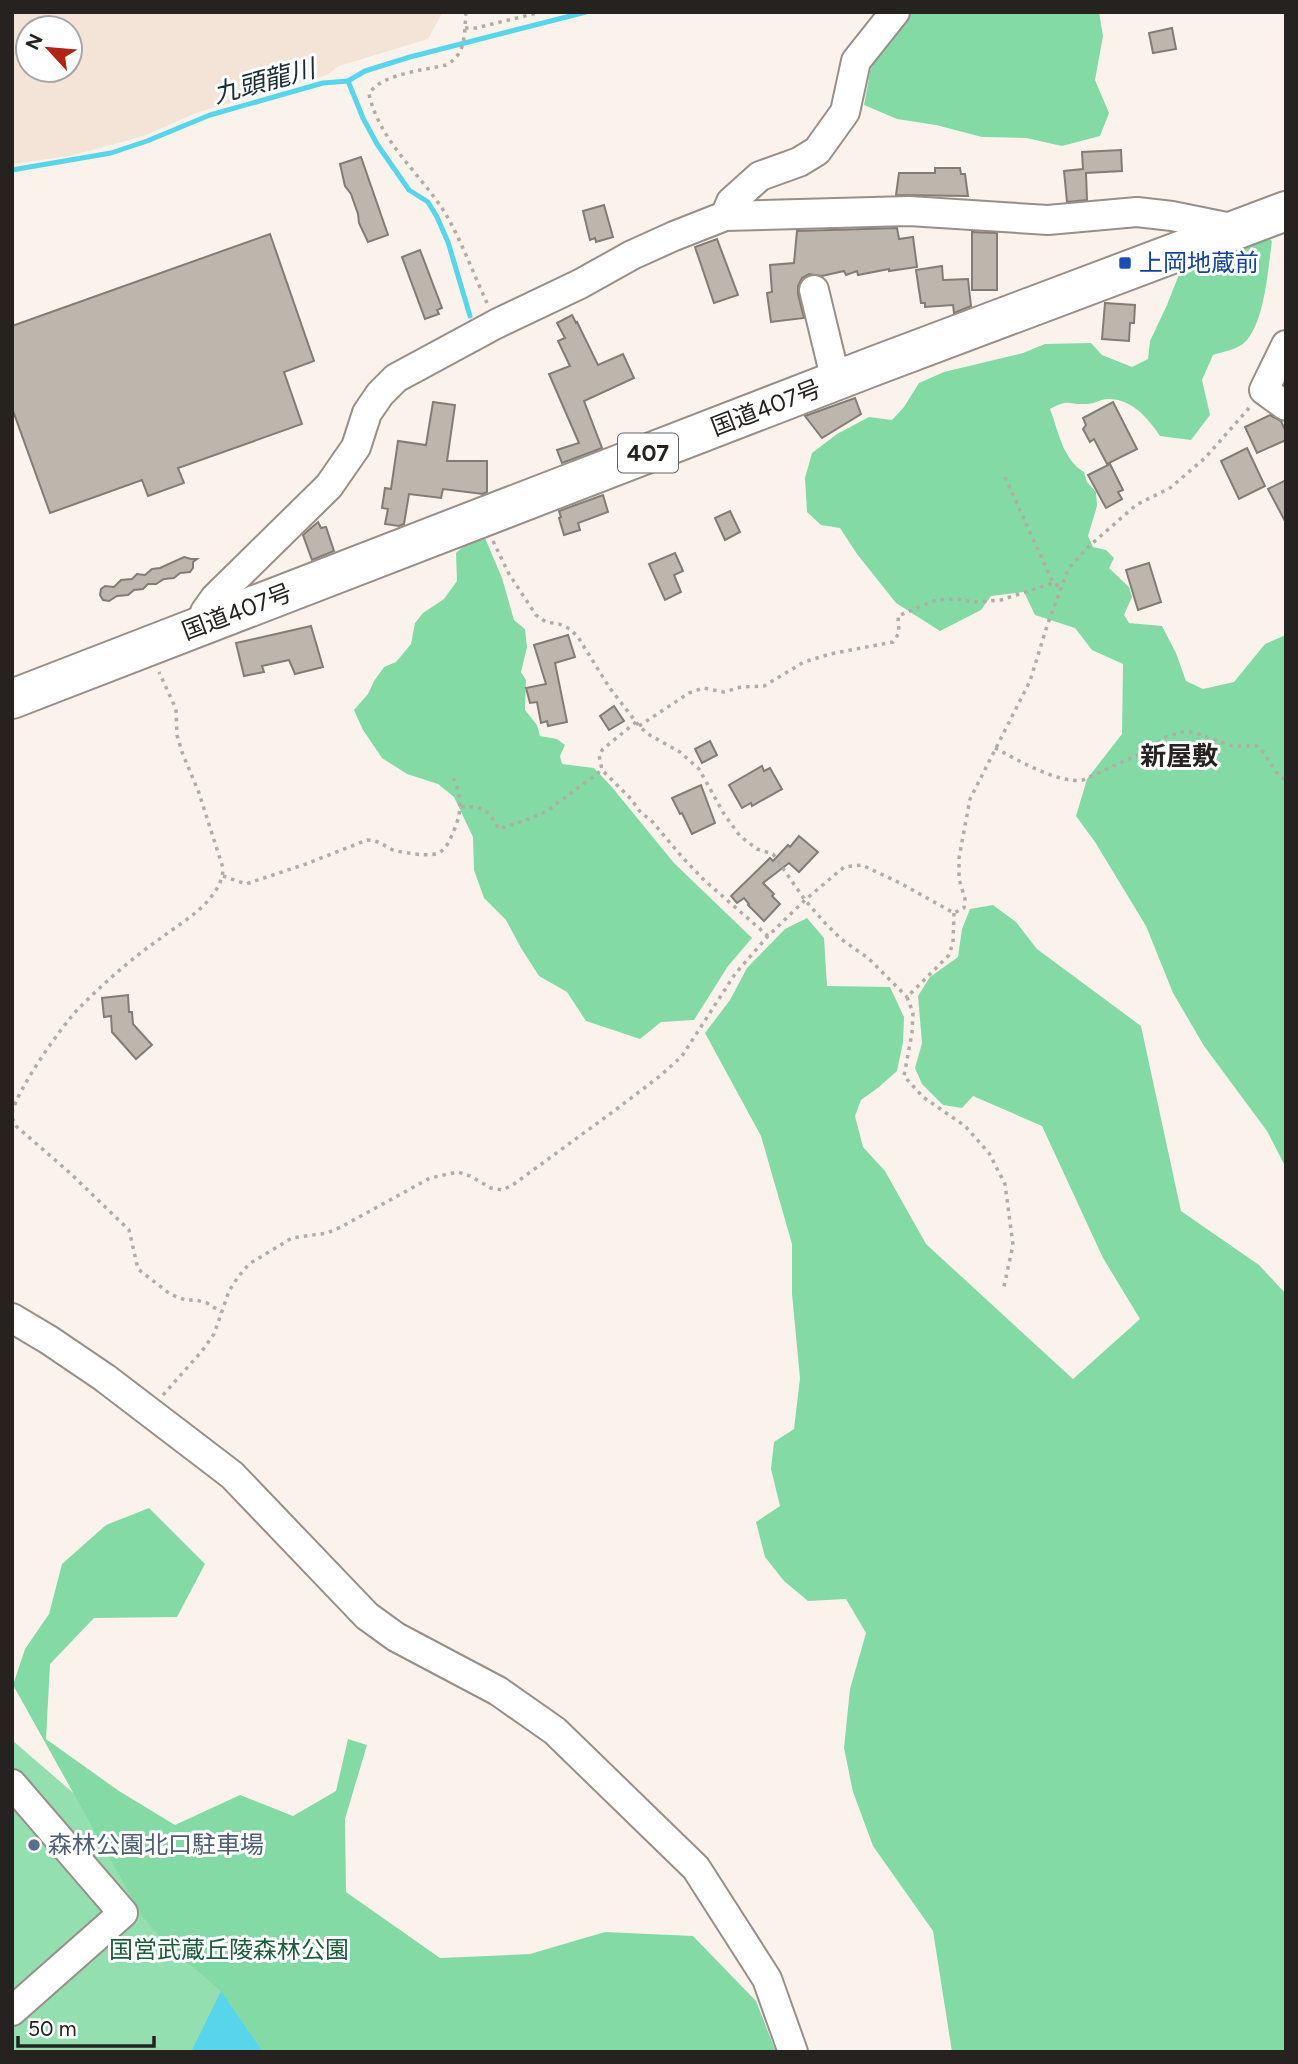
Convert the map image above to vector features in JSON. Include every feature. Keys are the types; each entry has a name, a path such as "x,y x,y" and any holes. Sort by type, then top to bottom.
{"highway":[{"name":"国道407号","path":"12,699 836,381 1286,211"}],"street":[{"path":"725,216 732,202 760,176 799,162 817,151 845,112 856,61 895,12"},
{"path":"204,624 205,612 215,598 329,486 356,447 367,413 380,394 396,378 643,250 725,216 909,211 1048,220 1137,212 1236,229"},
{"path":"814,290 836,381"},
{"path":"1275,398 1286,345"},
{"path":"12,1318 105,1378 232,1475 367,1616 431,1658 498,1691 555,1731 696,1868 766,1979 793,2052"},
{"path":"12,1784 123,1913 12,2011"}],"path":[{"path":"466,12 463,46 454,61 393,78 378,84 369,94 372,108 390,141 449,219 496,324"},
{"path":"465,28 476,28 541,12"},
{"path":"954,913 964,908 965,899 959,879 960,858 970,799 1030,681 1068,569 1087,548 1136,505 1170,488 1275,398"},
{"path":"1005,477 1053,583 1060,587"},
{"path":"484,516 509,574 528,606 546,622 570,629 578,637 609,687 637,724 648,734 680,752 699,769 724,814 740,836 757,849 773,854 805,900 841,939 868,958 907,997 914,1013 904,1076 923,1097 965,1126 989,1153 1005,1184 1013,1245 1003,1291"},
{"path":"768,936 683,858 652,820 641,813 631,799 602,771 599,755 610,742 689,693 703,688 724,692 741,687 764,686 804,662 830,654 893,642 899,632 898,616 936,600 1001,600 1053,583"},
{"path":"12,1112 34,1071 77,1010 150,946 194,914 211,898 223,876 223,868 200,793 177,735 176,709 148,646"},
{"path":"995,748 1027,764 1075,781 1083,780 1142,753 1166,737 1193,732 1232,746 1257,746 1286,781"},
{"path":"461,807 482,808 499,829 547,811 602,771"},
{"path":"223,876 246,884 375,840 396,851 430,856 440,854 446,848 461,807 458,788 451,775"},
{"path":"148,1412 202,1352 214,1334 229,1291 238,1277 259,1258 292,1238 327,1233 367,1214 429,1178 458,1172 491,1188 503,1190 514,1184 660,1076 682,1056 735,974 768,936 844,867 862,865 954,913"},
{"path":"907,997 949,955 953,942 954,913"},
{"path":"12,1118 16,1126 129,1230 138,1269 170,1294 185,1300 207,1303 221,1312"}],"shaded area":[{"path":"12,12 443,12 428,39 339,66 327,75 196,113 144,136 70,156 12,164"}],"green space":[{"path":"905,12 1099,12 1103,36 1095,80 1109,113 1100,136 1062,146 1026,138 982,137 936,125 897,119 864,105 873,56"},
{"path":"1264,235 1272,241 1257,323 1244,343 1213,355 1202,380 1210,415 1191,440 1160,436 1138,411 1117,400 1105,399 1087,404 1065,403 1050,409 1066,452 1084,472 1087,482 1096,492 1097,506 1088,536 1093,547 1106,550 1114,558 1109,568 1129,587 1132,597 1124,615 1129,623 1162,626 1186,681 1203,689 1234,682 1265,644 1286,635 1286,1168 1267,1131 1204,1046 1173,993 1146,926 1076,816 1087,779 1122,734 1123,664 1092,650 1075,628 1035,615 1024,592 991,596 981,610 940,631 896,603 840,528 821,525 807,512 805,478 812,453 837,434 869,417 892,420 919,383 944,372 1023,353 1045,344 1091,343 1102,355 1132,367 1148,359 1150,341 1184,262"},
{"path":"485,538 502,578 514,620 525,629 527,647 521,672 526,680 525,710 537,725 540,736 557,739 565,745 560,756 562,764 594,768 674,863 752,938 728,966 694,1020 661,1022 640,1039 586,1021 567,992 539,976 506,920 484,898 474,870 473,837 454,797 438,784 407,774 382,758 363,730 354,710 368,694 384,667 396,662 411,644 415,623 423,613 444,599 457,581 456,553 467,543"},
{"path":"993,905 1016,922 1037,949 1141,1026 1181,1211 1259,1265 1286,1294 1286,2052 952,2052 933,1931 873,1846 853,1792 844,1748 850,1689 866,1633 846,1599 808,1601 784,1581 765,1557 756,1522 780,1506 771,1469 774,1442 794,1429 800,1378 792,1294 792,1244 761,1136 705,1033 730,1000 747,968 785,929 807,918 824,938 827,986 890,987 904,1017 903,1042 897,1071 861,1100 855,1116 863,1147 885,1171 926,1244 1073,1379 1140,1319 1103,1258 1042,1126 973,1096 962,1108 943,1105 922,1084 915,1068 922,1043 918,996 930,977 958,957 962,929 970,909"},
{"path":"149,1508 205,1564 177,1617 94,1618 50,1664 46,1739 119,1791 175,1825 240,1795 293,1816 336,1791 348,1739 367,1745 345,1819 346,1892 440,1958 530,1954 605,1932 693,1936 756,2001 776,2052 263,2052 221,1991 167,1945 142,1916 13,1685 25,1649 49,1614 62,1564 106,1525"},
{"name":"国営武蔵丘陵森林公園","path":"12,1740 158,1866 405,1994 759,2052 12,2052"}],"water":[{"path":"221,1991 263,2052 191,2052"}],"building":[{"path":"1172,28 1176,49 1153,53 1149,33"},
{"path":"1121,150 1122,171 1086,173 1087,200 1067,202 1064,171 1083,169 1082,152"},
{"path":"361,157 388,235 368,242 359,223 351,194 345,186 340,164"},
{"path":"935,168 960,168 961,174 965,174 968,196 896,195 899,173 935,173"},
{"path":"604,205 613,237 596,242 595,238 590,240 583,211"},
{"path":"897,228 899,239 913,237 917,267 858,275 857,271 846,275 844,271 822,276 809,274 802,278 798,286 804,318 771,322 767,293 772,292 770,265 794,263 797,231"},
{"path":"972,232 997,233 997,290 972,290"},
{"path":"270,234 314,361 284,372 302,424 178,468 184,483 148,496 142,480 50,513 12,408 12,326"},
{"path":"717,239 738,295 714,303 695,247"},
{"path":"420,250 442,308 437,310 439,314 425,319 402,257"},
{"path":"942,266 943,280 968,279 971,306 954,313 953,305 925,307 925,303 921,303 916,270"},
{"path":"1105,303 1135,305 1129,341 1102,339"},
{"path":"572,315 598,365 623,354 634,378 584,401 602,448 562,463 557,450 579,443 549,374 570,366 558,341 565,338 557,323"},
{"path":"855,398 861,414 822,438 805,416"},
{"path":"433,402 455,405 447,461 487,461 487,492 483,494 443,489 441,498 409,494 404,524 385,524 388,509 382,508 385,488 391,489 398,441 426,445"},
{"path":"1113,402 1137,449 1107,464 1094,439 1090,442 1083,429 1086,425 1083,418"},
{"path":"1270,415 1281,421 1286,440 1257,453 1245,427"},
{"path":"1247,448 1265,486 1239,499 1221,461"},
{"path":"1110,464 1123,490 1118,492 1122,499 1106,508 1088,475"},
{"path":"1286,480 1286,523 1268,489"},
{"path":"603,495 608,512 578,523 580,530 564,535 559,511"},
{"path":"730,511 740,532 725,540 715,518"},
{"path":"318,522 321,528 326,527 334,551 312,560 303,535"},
{"path":"675,553 683,571 674,575 681,592 665,600 649,564"},
{"path":"184,557 197,559 190,572 180,573 156,584 148,584 143,589 109,601 103,600 100,595 105,586 114,587 121,580 132,579 137,574 145,575 152,569"},
{"path":"1149,563 1161,602 1138,610 1126,570"},
{"path":"311,626 323,667 295,674 289,660 262,666 264,672 244,676 236,643"},
{"path":"568,635 575,657 555,663 567,722 548,726 547,721 541,723 537,702 530,703 526,688 546,684 534,645"},
{"path":"614,706 624,721 609,730 600,716"},
{"path":"710,741 717,755 702,763 695,749"},
{"path":"762,766 764,771 770,768 782,789 752,806 751,803 742,808 729,785"},
{"path":"701,785 715,823 692,834 672,798"},
{"path":"799,836 818,852 799,872 789,863 763,883 780,904 764,921 744,898 737,903 731,896 770,858 773,861"},
{"path":"128,995 133,1024 152,1045 136,1059 112,1032 111,1016 104,1017 102,998"}],"waterway":[{"path":"348,81 365,71 410,57 586,12"},
{"name":"九頭龍川","path":"12,170 111,153 210,115 323,83 348,81 377,144 409,190 428,202 437,217 448,242 470,316"}],"place":[{"name":"上岡地蔵前","path":"1125,263"},
{"name":"森林公園北口駐車場","path":"34,1845"}],"district":[{"name":"新屋敷","path":"1179,756"}]}
